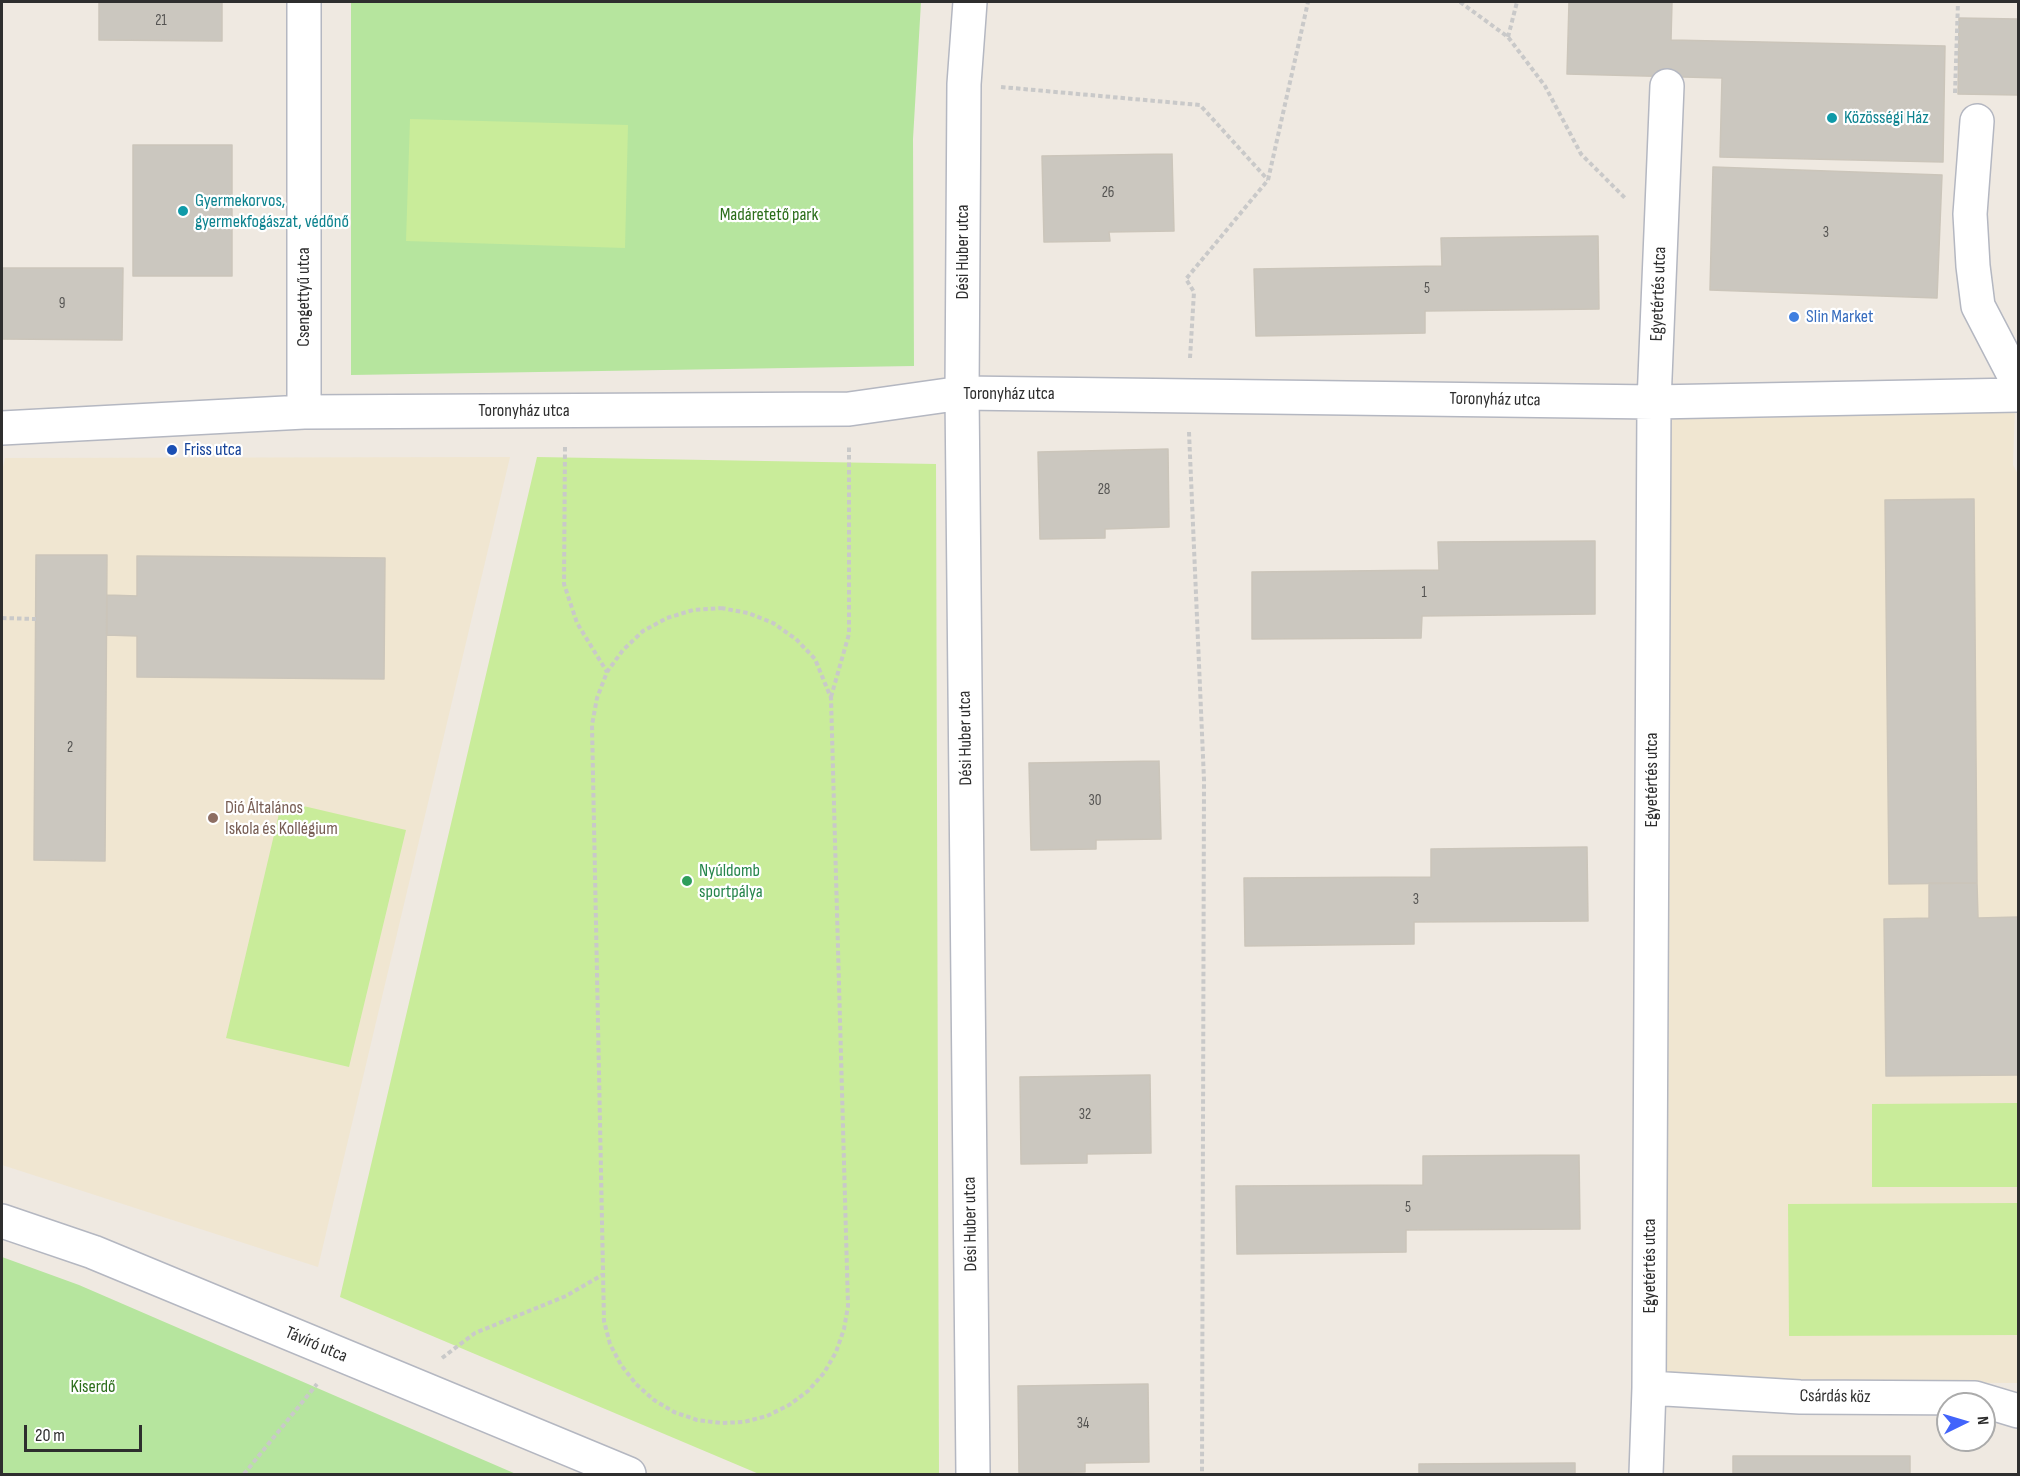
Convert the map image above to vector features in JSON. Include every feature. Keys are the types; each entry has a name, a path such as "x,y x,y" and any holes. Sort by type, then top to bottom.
{"street":[{"name":"Csengettyű utca","path":"304,2 304,412"},
{"name":"Dési Huber utca","path":"970,2 964,84 962,393 973,1474"},
{"name":"Egyetértés utca","path":"1646,1474 1649,1388 1654,402 1667,86"},
{"path":"1977,121 1970,214 1978,306 2019,383"},
{"name":"Toronyház utca","path":"2,428 304,412 849,410 962,393 1654,402 2019,395"},
{"name":"Távíró utca","path":"2,1221 93,1252 629,1474"},
{"name":"Csárdás köz","path":"1649,1388 1800,1397 1975,1398 2019,1411"}],"path":[{"path":"1202,1474 1204,780 1188,396 1194,292 1186,279 1268,180 1308,2"},
{"path":"1460,2 1508,37 1545,86 1581,154 1632,205 1662,206"},
{"path":"1508,37 1517,2"},
{"path":"1958,2 1955,98 1977,121"},
{"path":"964,84 1200,105 1268,180"},
{"path":"831,698 814,659 796,639 773,623 748,613 721,608 693,610 667,618 643,631 623,650 607,672 597,698 592,725 604,1320 610,1344 621,1365 636,1384 654,1400 674,1412 697,1420 721,1423 744,1422 768,1416 789,1405 824,1373 836,1352 844,1329 848,1306 831,698 849,634 849,410"},
{"path":"565,411 564,584 577,623 607,672"},
{"path":"2,618 36,619"},
{"path":"409,1383 475,1333 566,1296 603,1274"},
{"path":"244,1474 340,1355"}],"shaded area":[{"path":"2015,407 2013,465 2018,474 2018,1383 1660,1381 1665,415"},
{"name":"Dió Általános Iskola és Kollégium","path":"510,457 318,1267 2,1165 2,472 5,458"}],"green space":[{"name":"Madáretető park","path":"351,2 921,2 913,139 914,366 351,375"},
{"path":"410,119 628,125 625,248 406,241"},
{"name":"Nyúldomb sportpálya","path":"537,457 936,464 939,1474 759,1474 340,1297"},
{"path":"282,801 406,830 349,1067 226,1038"},
{"path":"2018,1103 2018,1187 1872,1187 1872,1104"},
{"path":"2018,1203 2018,1335 1789,1336 1788,1204"},
{"name":"Kiserdő","path":"2,1257 79,1285 516,1474 2,1474"}],"building":[{"path":"99,2 222,2 222,41 99,40"},
{"name":"Közösségi Ház","path":"1569,2 1672,2 1671,40 1945,46 1943,162 1720,157 1722,78 1567,74"},
{"path":"1959,18 2018,19 2018,95 1958,94"},
{"name":"Gyermekorvos, gyermekfogászat, védőnő","path":"133,145 232,145 232,276 133,276"},
{"path":"1172,154 1174,231 1109,232 1110,241 1044,242 1042,156"},
{"path":"1713,167 1942,175 1937,298 1710,290"},
{"path":"1598,236 1599,309 1425,311 1425,333 1256,336 1254,269 1442,266 1441,238"},
{"path":"2,268 123,268 122,340 2,339"},
{"path":"1168,449 1169,527 1105,529 1105,538 1040,539 1038,452"},
{"path":"1974,499 1977,883 1889,884 1885,500"},
{"path":"1595,541 1595,614 1422,616 1421,638 1252,639 1252,572 1439,570 1438,542"},
{"path":"36,555 107,555 105,861 34,860"},
{"path":"137,556 385,558 384,679 137,677 137,636 107,635 107,595 137,596"},
{"path":"1159,761 1161,839 1096,840 1096,849 1031,850 1029,763"},
{"path":"1587,847 1588,921 1414,922 1414,944 1245,946 1244,878 1431,877 1431,849"},
{"path":"1929,883 1977,883 1978,918 2018,917 2018,1075 1886,1076 1884,919 1929,918"},
{"path":"1150,1075 1151,1153 1087,1154 1087,1163 1021,1164 1020,1077"},
{"path":"1579,1155 1580,1229 1406,1230 1406,1252 1237,1254 1236,1186 1423,1185 1423,1156"},
{"path":"1148,1384 1149,1462 1085,1463 1085,1472 1019,1473 1018,1386"},
{"path":"1733,1456 1910,1456 1910,1474 1733,1474"},
{"path":"1575,1463 1575,1474 1419,1474 1419,1464"}],"place":[{"name":"Közösségi Ház","path":"1832,118"},
{"name":"Gyermekorvos, gyermekfogászat, védőnő","path":"183,211"},
{"name":"Slin Market","path":"1794,317"},
{"name":"Friss utca","path":"172,450"},
{"name":"Dió Általános Iskola és Kollégium","path":"213,818"},
{"name":"Nyúldomb sportpálya","path":"687,881"}]}
